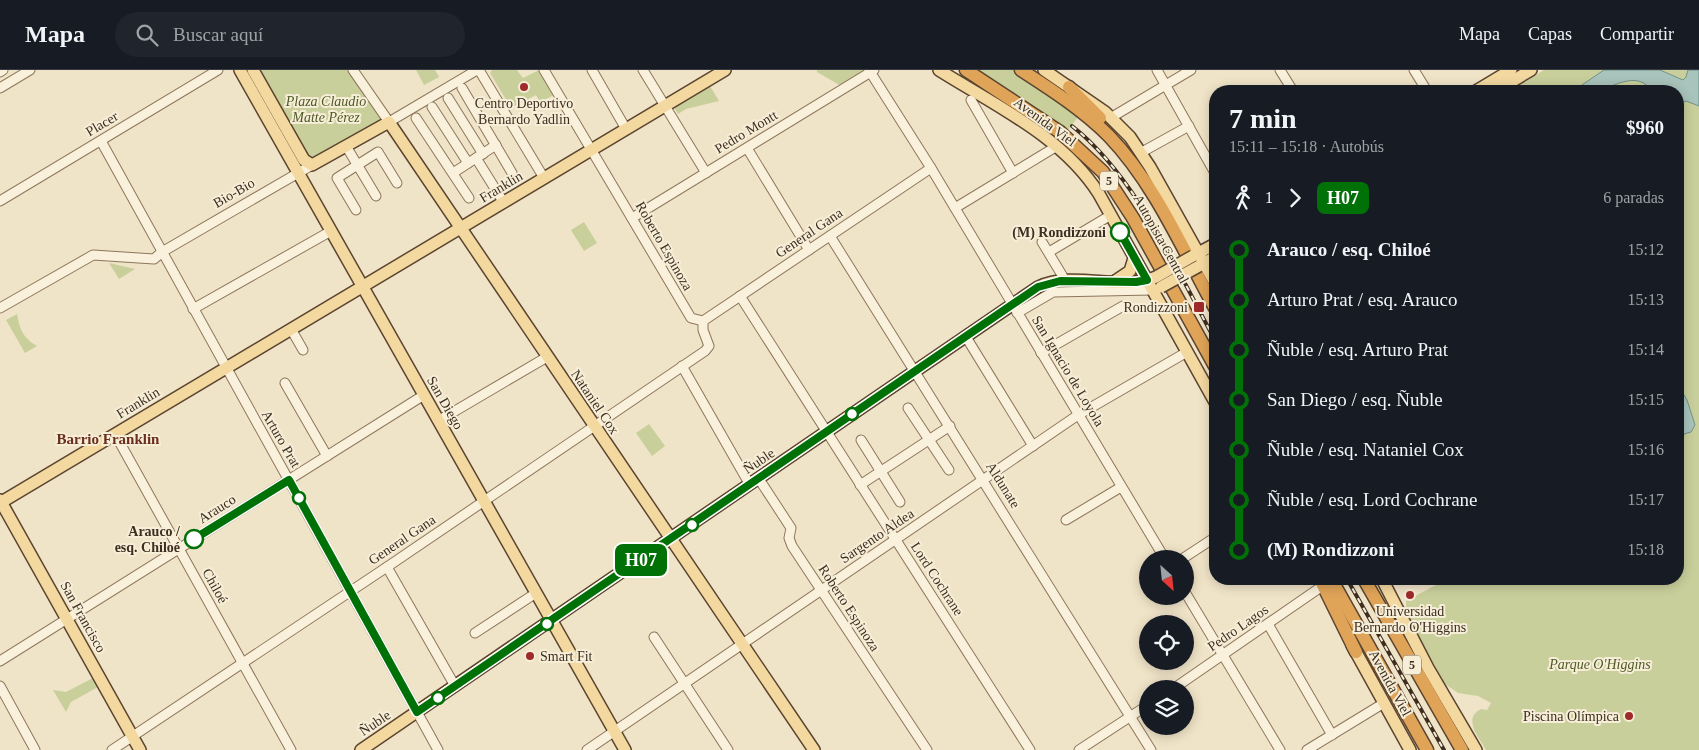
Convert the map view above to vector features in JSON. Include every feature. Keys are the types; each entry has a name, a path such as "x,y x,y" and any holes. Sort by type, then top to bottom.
{"highway":[{"name":"Autopista Central","path":"966,70 1060,132 1103,172 1133,218 1209,355"},
{"name":"Autopista Central","path":"1021,70 1087,116 1130,161 1152,194 1209,297"},
{"path":"1069,87 1103,120 1130,161"},
{"path":"1319,585 1356,652"},
{"name":"5","path":"1334,585 1427,750"},
{"name":"5","path":"1367,585 1462,750"}],"main road":[{"name":"San Diego","path":"240,70 625,750"},
{"path":"253,70 305,162 312,165"},
{"name":"Franklin","path":"0,502 725,70"},
{"name":"Avenida Viel","path":"939,70 1057,146 1086,176 1134,258 1154,283 1187,352 1209,391"},
{"path":"1044,70 1112,117 1142,152 1199,260 1209,274"},
{"path":"1486,85 1511,70"},
{"path":"1506,85 1531,70"},
{"name":"Bio-Bio","path":"312,165 389,122"},
{"name":"Nataniel Cox","path":"389,122 814,750"},
{"path":"1199,260 1209,250"},
{"path":"1115,282 1130,271 1134,258"},
{"path":"1199,260 1209,258"},
{"name":"Ñuble","path":"361,750 966,337 1015,309 1038,287 1065,280 1154,283 1199,260"},
{"name":"San Francisco","path":"0,502 140,750"},
{"path":"1385,585 1428,668 1476,750"},
{"name":"Avenida Viel","path":"1356,652 1410,750"}],"street":[{"path":"0,88 30,70"},
{"name":"Placer","path":"0,201 218,70"},
{"name":"Nataniel Cox","path":"353,70 389,122"},
{"path":"478,70 544,178"},
{"name":"Bio-Bio","path":"389,122 478,70"},
{"name":"Roberto Espinoza","path":"544,70 691,318 703,321"},
{"path":"592,70 626,129"},
{"path":"643,70 706,173"},
{"path":"1157,70 1209,162"},
{"path":"1112,117 1191,70"},
{"path":"1280,70 1289,85"},
{"path":"1414,70 1423,85"},
{"name":"Pedro Montt","path":"632,218 872,71"},
{"name":"San Ignacio de Loyola","path":"872,71 1160,550"},
{"path":"462,88 512,173"},
{"path":"448,98 475,159"},
{"path":"971,100 1013,173"},
{"path":"432,107 475,159 504,203"},
{"path":"416,118 469,198"},
{"path":"1142,152 1189,126"},
{"name":"Arturo Prat","path":"101,141 438,750"},
{"path":"453,173 496,145"},
{"path":"346,146 376,196"},
{"path":"954,208 1057,146"},
{"path":"747,148 809,250"},
{"path":"356,210 337,178 378,152 397,183"},
{"name":"Bio-Bio","path":"0,308 99,253 150,260 312,165"},
{"name":"General Gana","path":"112,750 350,592 705,351 709,346 703,330 703,321 931,168"},
{"path":"1049,252 1111,216"},
{"path":"193,308 331,231"},
{"name":"Aldunate","path":"830,236 984,480 1150,750"},
{"path":"1042,242 1065,280"},
{"name":"Ñuble","path":"1015,309 1053,292 1154,283"},
{"name":"Lord Cochrane","path":"740,296 1030,750"},
{"path":"1041,353 1123,306"},
{"path":"291,329 303,350"},
{"path":"966,337 1033,446"},
{"name":"Sargento Aldea","path":"587,750 1078,415 1187,352"},
{"path":"438,421 547,357"},
{"name":"Roberto Espinoza","path":"682,366 755,482 789,526 790,543 927,750"},
{"path":"285,384 327,456"},
{"name":"Arauco","path":"0,662 424,396"},
{"path":"908,408 949,470"},
{"path":"860,485 950,426"},
{"name":"Chiloé","path":"115,434 291,750"},
{"path":"861,440 900,502"},
{"path":"1066,520 1121,487"},
{"path":"1194,551 1209,541"},
{"path":"387,567 455,686"},
{"name":"Pedro Lagos","path":"1187,680 1268,624 1314,585"},
{"path":"475,633 536,593"},
{"path":"1193,605 1280,750"},
{"path":"1268,624 1332,735"},
{"path":"654,637 728,750"},
{"path":"0,686 35,750"},
{"path":"1307,750 1384,704"},
{"path":"1079,750 1139,711"}],"green space":[{"name":"Plaza Claudio Matte Pérez","path":"259,70 349,70 382,117 380,122 315,159 308,158"},
{"path":"416,70 435,70 439,77 424,85"},
{"name":"Centro Deportivo Bernardo Yadlin","path":"492,70 517,70 523,78 539,70 554,95 540,102 536,95 511,108 490,73"},
{"path":"817,70 867,70 841,86 817,72"},
{"path":"978,70 1013,70 1079,116 1068,130"},
{"name":"Parque O'Higgins","path":"1544,70 1699,70 1699,750 1486,750 1476,734 1472,723 1475,713 1481,709 1487,710 1491,703 1478,696 1458,693 1445,684 1406,613 1406,601 1436,585 1684,585 1684,85 1519,85"},
{"path":"710,86 719,101 686,109 678,114 674,107"},
{"path":"584,222 597,243 584,251 571,230"},
{"path":"109,263 135,269 119,279"},
{"path":"17,314 22,332 37,346 25,353 6,320"},
{"path":"649,424 665,446 652,456 636,433"},
{"path":"93,678 98,687 71,702 66,712 53,690 66,692"}],"water":[{"path":"1604,70 1660,70 1683,80 1688,70 1699,70 1699,106 1686,101 1684,102 1684,85 1646,85 1640,81 1633,80 1614,85 1582,85"},
{"path":"1684,395 1695,425 1691,432 1684,434"}],"railway":[{"path":"1072,126 1095,147 1135,197 1153,225 1209,329"},
{"path":"1350,585 1444,750"}],"bus line":[{"name":"H07","path":"194,539 289,480 417,712 671,540 1038,287 1060,281 1141,282 1147,280 1120,232"}],"place":[{"name":"Centro Deportivo Bernardo Yadlin","path":"524,87"},
{"name":"(M) Rondizzoni","path":"1120,232"},
{"name":"Rondizzoni","path":"1199,307"},
{"name":"Arauco / esq. Chiloé","path":"194,539"},
{"name":"Universidad Bernardo O'Higgins","path":"1410,595"},
{"name":"Smart Fit","path":"530,656"},
{"name":"Piscina Olímpica","path":"1629,716"}],"district":[{"name":"Barrio Franklin","path":"108,439"}]}
